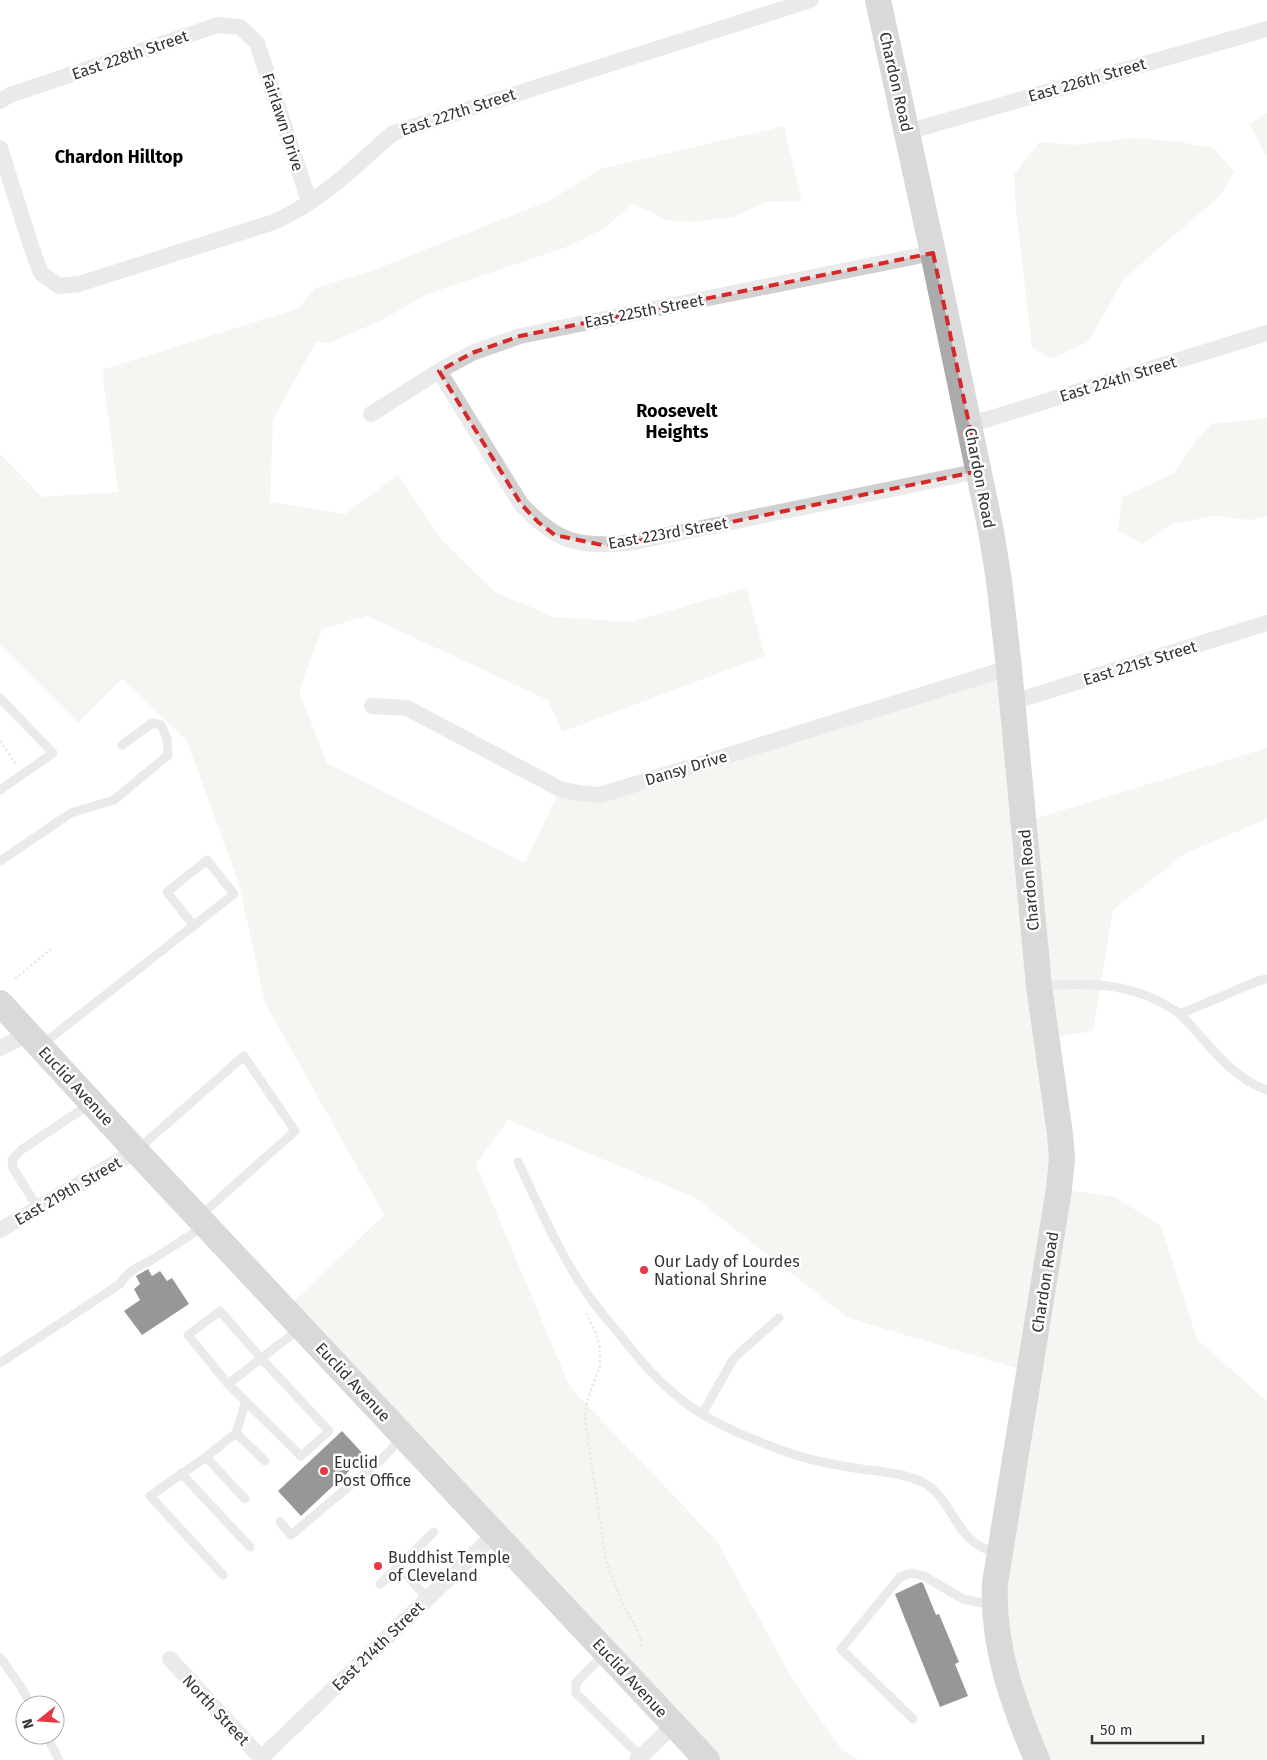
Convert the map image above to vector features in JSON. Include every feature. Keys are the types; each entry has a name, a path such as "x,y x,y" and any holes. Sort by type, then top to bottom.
{"main road":[{"name":"Chardon Road","path":"878,0 934,253 979,471 999,580 1039,986 1060,1134 1060,1189 995,1583 994,1605 1006,1677 1015,1707 1037,1760"},
{"name":"Euclid Avenue","path":"0,1003 202,1222 707,1760"}],"street":[{"name":"East 227th Street","path":"0,148 41,273 59,286 79,284 271,224 291,215 340,180 393,133 811,0"},
{"name":"East 228th Street","path":"0,101 10,95 218,25 240,27 257,43"},
{"name":"East 226th Street","path":"907,132 1267,29"},
{"name":"Fairlawn Drive","path":"257,43 310,201"},
{"name":"East 225th Street","path":"372,414 439,371 472,353 520,336 934,253"},
{"name":"East 224th Street","path":"969,425 1267,333"},
{"name":"East 223rd Street","path":"439,371 521,504 538,522 555,535 579,542 602,545 629,543 979,471"},
{"name":"East 221st Street","path":"1012,702 1267,623"},
{"name":"Dansy Drive","path":"372,706 407,708 560,789 600,795 1009,668"},
{"path":"0,1048 34,1040"},
{"name":"East 219th Street","path":"0,1230 136,1151"},
{"name":"East 214th Street","path":"262,1759 496,1534"},
{"name":"North Street","path":"170,1659 262,1759"},
{"path":"639,1758 674,1725"}],"lane":[{"path":"0,698 53,754 0,790"},
{"path":"0,861 70,814 114,800 168,755 167,739 161,725 152,723 122,744"},
{"path":"34,1040 194,926 234,894 207,860 167,892 194,926"},
{"path":"1180,1014 1258,981 1267,979"},
{"path":"1039,986 1090,984 1124,988 1150,996 1180,1014 1233,1071 1245,1081 1267,1090"},
{"path":"0,1362 120,1284 124,1276 150,1261 202,1222 295,1131 244,1056 136,1151"},
{"path":"38,1208 13,1168 12,1160 21,1150 92,1103"},
{"path":"518,1162 555,1240 586,1292 636,1355 663,1385 702,1414 731,1429 781,1450 821,1463 898,1474 925,1484 939,1496 969,1538 1000,1556"},
{"path":"220,1311 260,1358 329,1431 301,1456 228,1384 188,1335 220,1311"},
{"path":"702,1414 734,1358 779,1318"},
{"path":"228,1384 301,1327"},
{"path":"223,1575 150,1496 206,1457 236,1433 246,1401"},
{"path":"236,1433 266,1461"},
{"path":"280,1522 291,1535 384,1456 403,1436"},
{"path":"206,1457 245,1499"},
{"path":"181,1473 250,1546"},
{"path":"380,1584 434,1532"},
{"path":"398,1566 428,1599"},
{"path":"913,1719 841,1649 900,1577 911,1573 924,1576 964,1599 994,1605"},
{"path":"606,1652 576,1683 576,1693 639,1758"},
{"path":"0,1656 25,1695"},
{"path":"51,1745 59,1760"}],"path":[{"path":"0,741 23,774"},
{"path":"15,979 51,949"},
{"path":"586,1307 586,1314 596,1333 600,1348 600,1365 587,1401 585,1419 606,1561 623,1605 635,1625 642,1642 641,1649"}],"highlighted area":[{"path":"933,253 979,471 629,543 602,545 555,535 538,522 521,504 439,371 472,353 520,336"}],"shaded area":[{"path":"1267,113 1267,158 1250,124"},
{"path":"784,126 802,201 766,202 733,217 696,222 667,220 633,204 603,229 564,248 428,294 380,321 329,343 316,342 273,420 270,502 345,514 398,475 441,539 495,592 554,617 631,622 747,588 765,656 562,732 548,700 367,616 322,629 299,691 327,763 525,863 560,789 579,793 1009,668 1024,822 1267,748 1267,819 1186,853 1113,910 1093,1031 1046,1039 1060,1189 1115,1197 1161,1226 1197,1339 1267,1401 1267,1760 1031,1760 997,1630 1030,1372 848,1318 694,1197 508,1120 476,1164 570,1387 716,1540 795,1683 842,1750 858,1760 707,1760 285,1310 384,1215 265,1003 239,884 187,741 122,679 78,723 0,645 0,454 42,497 118,492 102,370 299,308 315,288 371,271 551,200 600,169"},
{"path":"1129,138 1174,141 1214,148 1234,172 1219,197 1123,281 1088,342 1051,359 1032,347 1016,210 1014,174 1040,142 1073,145"},
{"path":"1267,418 1267,516 1250,520 1215,516 1171,524 1142,544 1118,530 1122,497 1173,474 1190,448 1211,424"}],"building":[{"path":"148,1269 152,1276 160,1271 167,1281 172,1278 189,1304 142,1335 124,1311 140,1300 134,1289 140,1284 136,1276"},
{"path":"342,1431 365,1456 301,1516 278,1491"},
{"path":"921,1582 936,1615 939,1614 959,1662 955,1664 968,1696 940,1707 895,1594"}],"place":[{"name":"Our Lady of Lourdes National Shrine","path":"644,1270"},
{"name":"Euclid Post Office","path":"324,1471"},
{"name":"Buddhist Temple of Cleveland","path":"378,1566"}],"district":[{"name":"Chardon Hilltop","path":"119,157"},
{"name":"Roosevelt Heights","path":"677,421"}]}
